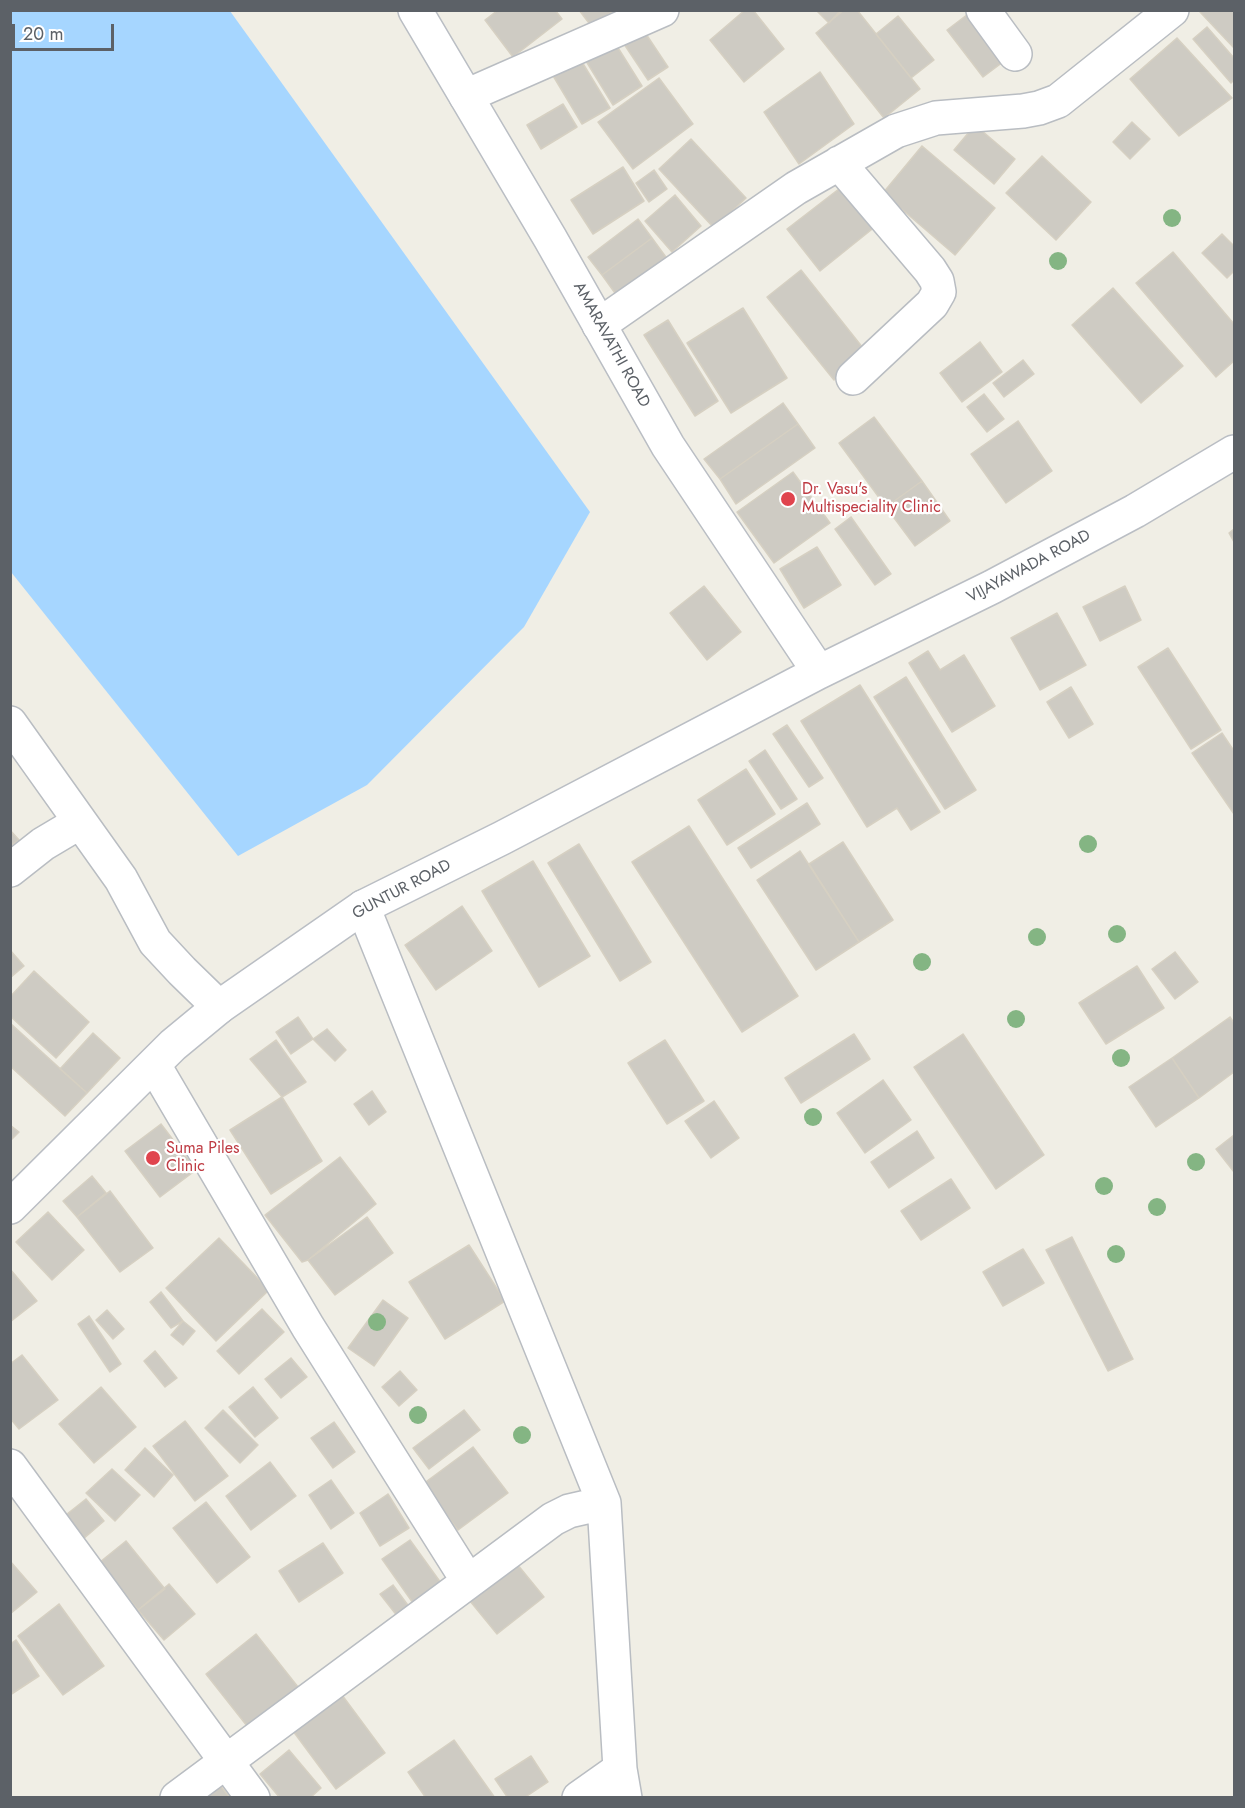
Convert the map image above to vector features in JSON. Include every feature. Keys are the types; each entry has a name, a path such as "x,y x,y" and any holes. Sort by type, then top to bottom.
{"street":[{"name":"AMARAVATHI ROAD","path":"415,10 668,446 819,672"},
{"path":"466,96 662,10"},
{"path":"983,10 1016,54"},
{"path":"599,325 796,188 896,131 936,118 1023,111 1039,108 1058,100 1172,10"},
{"path":"839,163 930,270 937,281 939,292 932,304 854,378"},
{"name":"VIJAYAWADA ROAD","path":"819,672 992,588 1135,511 1234,452"},
{"name":"GUNTUR ROAD","path":"10,1207 173,1045 219,1007 363,907 502,838 819,672"},
{"path":"10,723 121,879 155,942 219,1007"},
{"path":"10,870 44,844 80,822"},
{"path":"363,907 604,1503 622,1783 579,1797"},
{"path":"154,1065 308,1327 468,1581"},
{"path":"10,1466 253,1797"},
{"path":"177,1797 554,1519 569,1511 604,1503"}],"water":[{"path":"11,10 230,11 590,512 524,627 367,785 238,856 11,572"}],"building":[{"path":"498,10 555,10 562,19 513,57 485,20"},
{"path":"579,10 614,10 592,27"},
{"path":"745,10 753,10 784,49 744,82 710,40"},
{"path":"816,10 841,10 829,23"},
{"path":"844,10 857,10 920,89 884,118 816,33"},
{"path":"1202,10 1234,10 1234,48 1200,12"},
{"path":"972,11 1007,59 983,77 947,30"},
{"path":"898,16 934,60 911,78 876,34"},
{"path":"1207,27 1234,58 1234,80 1231,83 1193,39"},
{"path":"642,28 668,67 648,80 622,41"},
{"path":"1177,38 1232,98 1179,136 1130,79"},
{"path":"615,43 642,86 613,105 586,61"},
{"path":"579,57 610,108 582,124 552,74"},
{"path":"820,72 854,124 799,164 764,112"},
{"path":"659,78 693,124 633,169 598,122"},
{"path":"563,104 577,127 541,149 527,125"},
{"path":"1132,122 1150,139 1130,159 1113,142"},
{"path":"975,125 1015,159 994,184 954,150"},
{"path":"691,139 746,198 714,228 659,169"},
{"path":"922,146 995,208 955,255 883,193"},
{"path":"1042,156 1091,202 1056,240 1006,193"},
{"path":"623,167 644,201 593,234 571,200"},
{"path":"654,170 667,189 649,202 636,183"},
{"path":"844,185 876,226 820,271 787,229"},
{"path":"675,195 701,226 672,252 645,221"},
{"path":"638,219 652,238 602,275 588,257"},
{"path":"1222,234 1234,246 1234,271 1227,278 1202,253"},
{"path":"652,238 671,264 620,300 602,275"},
{"path":"1173,252 1234,324 1234,361 1216,377 1136,283"},
{"path":"801,270 867,353 834,380 767,297"},
{"path":"1113,288 1183,366 1141,403 1072,325"},
{"path":"743,308 787,378 731,413 687,343"},
{"path":"668,320 718,401 695,416 644,335"},
{"path":"980,342 1002,372 962,402 940,373"},
{"path":"1023,360 1034,374 1004,397 993,383"},
{"path":"984,394 1004,419 987,432 967,407"},
{"path":"783,403 798,424 720,479 704,459"},
{"path":"874,417 922,481 886,507 839,443"},
{"path":"1018,421 1052,471 1006,503 971,454"},
{"path":"798,424 815,448 736,504 720,479"},
{"path":"793,472 830,523 774,563 737,512"},
{"path":"922,481 950,521 915,546 886,507"},
{"path":"851,517 891,574 875,585 835,529"},
{"path":"1234,529 1234,542 1229,533"},
{"path":"817,547 841,585 804,608 780,569"},
{"path":"704,586 741,632 707,660 670,613"},
{"path":"1125,586 1141,620 1100,641 1083,607"},
{"path":"1057,613 1086,665 1040,690 1011,638"},
{"path":"1168,648 1221,730 1191,749 1138,667"},
{"path":"928,651 940,670 964,655 995,706 952,732 909,663"},
{"path":"906,677 976,790 945,809 874,697"},
{"path":"860,685 940,812 911,830 897,808 867,827 801,721"},
{"path":"1071,687 1093,724 1069,738 1047,702"},
{"path":"787,725 823,778 809,787 773,734"},
{"path":"1222,733 1234,751 1234,814 1192,753"},
{"path":"765,750 797,799 781,809 749,761"},
{"path":"746,769 775,814 727,845 698,800"},
{"path":"807,803 820,824 751,868 738,848"},
{"path":"689,826 798,996 742,1032 632,862"},
{"path":"10,830 19,840 10,846"},
{"path":"843,842 893,920 859,942 809,864"},
{"path":"579,844 651,962 620,981 548,863"},
{"path":"800,851 859,942 816,970 757,880"},
{"path":"533,861 590,956 539,987 482,891"},
{"path":"462,906 492,951 436,990 405,945"},
{"path":"10,950 24,966 10,978"},
{"path":"1175,952 1198,982 1175,999 1152,969"},
{"path":"1137,966 1164,1008 1106,1044 1079,1003"},
{"path":"34,971 89,1022 56,1058 10,1016 10,997"},
{"path":"298,1017 313,1039 291,1054 276,1032"},
{"path":"1230,1017 1234,1023 1234,1072 1199,1098 1172,1058"},
{"path":"10,1023 87,1093 65,1116 10,1066"},
{"path":"327,1029 346,1050 335,1061 313,1039"},
{"path":"93,1033 120,1058 87,1093 60,1069"},
{"path":"854,1034 870,1059 801,1103 785,1078"},
{"path":"963,1034 1044,1155 996,1189 914,1067"},
{"path":"276,1040 306,1082 282,1097 250,1059"},
{"path":"665,1040 704,1101 667,1124 628,1063"},
{"path":"1172,1058 1199,1098 1156,1127 1129,1087"},
{"path":"883,1080 911,1120 865,1153 837,1113"},
{"path":"372,1091 386,1112 369,1125 354,1104"},
{"path":"282,1097 322,1161 271,1194 230,1130"},
{"path":"714,1101 739,1138 711,1158 685,1121"},
{"path":"161,1124 196,1170 160,1197 125,1151"},
{"path":"10,1125 19,1132 10,1141"},
{"path":"917,1131 934,1158 889,1188 871,1162"},
{"path":"1234,1135 1234,1172 1216,1149"},
{"path":"340,1157 376,1204 308,1260 302,1262 265,1215"},
{"path":"92,1176 106,1193 77,1217 63,1201"},
{"path":"951,1179 970,1208 921,1240 901,1211"},
{"path":"110,1191 153,1248 120,1272 77,1217"},
{"path":"48,1212 84,1250 52,1280 16,1242"},
{"path":"367,1217 393,1253 335,1295 308,1260"},
{"path":"1072,1237 1133,1359 1108,1371 1046,1250"},
{"path":"219,1238 269,1290 216,1341 166,1288"},
{"path":"469,1245 505,1301 445,1339 409,1282"},
{"path":"1023,1249 1044,1283 1003,1306 983,1272"},
{"path":"10,1269 37,1301 10,1322"},
{"path":"161,1292 183,1321 171,1328 150,1302"},
{"path":"383,1300 408,1318 374,1366 348,1348"},
{"path":"262,1309 284,1332 239,1374 217,1351"},
{"path":"107,1310 124,1329 113,1339 96,1320"},
{"path":"89,1316 121,1364 110,1372 78,1324"},
{"path":"183,1321 195,1331 183,1345 171,1335"},
{"path":"155,1351 177,1378 165,1387 144,1361"},
{"path":"22,1355 58,1400 19,1429 10,1418 10,1364"},
{"path":"291,1358 307,1377 281,1398 265,1379"},
{"path":"400,1371 417,1390 399,1406 382,1387"},
{"path":"101,1387 136,1427 94,1463 59,1424"},
{"path":"253,1387 278,1418 255,1437 229,1407"},
{"path":"223,1410 258,1445 240,1463 205,1428"},
{"path":"464,1410 480,1430 429,1469 413,1448"},
{"path":"185,1421 228,1476 195,1501 153,1446"},
{"path":"334,1422 355,1452 333,1468 311,1438"},
{"path":"473,1447 508,1493 458,1530 423,1484"},
{"path":"145,1448 173,1475 154,1497 125,1470"},
{"path":"270,1462 296,1496 251,1530 226,1496"},
{"path":"112,1469 140,1495 115,1521 86,1493"},
{"path":"331,1480 354,1513 331,1529 309,1495"},
{"path":"388,1494 409,1528 380,1546 360,1513"},
{"path":"86,1499 104,1521 82,1540 62,1518"},
{"path":"206,1502 250,1557 217,1583 173,1528"},
{"path":"410,1540 441,1583 413,1603 382,1559"},
{"path":"126,1541 165,1589 138,1610 100,1562"},
{"path":"323,1543 343,1573 299,1602 279,1571"},
{"path":"10,1561 37,1592 10,1614"},
{"path":"517,1564 544,1597 497,1634 470,1601"},
{"path":"169,1584 195,1614 164,1640 138,1610"},
{"path":"393,1585 410,1608 398,1617 380,1594"},
{"path":"59,1604 104,1666 63,1695 18,1636"},
{"path":"256,1634 302,1692 251,1731 206,1674"},
{"path":"16,1640 39,1676 10,1695 10,1644"},
{"path":"342,1695 385,1753 336,1789 293,1731"},
{"path":"454,1740 495,1798 426,1798 408,1772"},
{"path":"289,1750 321,1788 310,1798 280,1798 260,1774"},
{"path":"531,1756 548,1782 524,1798 508,1798 495,1779"},
{"path":"220,1785 230,1798 205,1798"}],"place":[{"name":"Dr. Vasu's Multispeciality Clinic","path":"788,499"},
{"name":"Suma Piles Clinic","path":"153,1158"}]}
